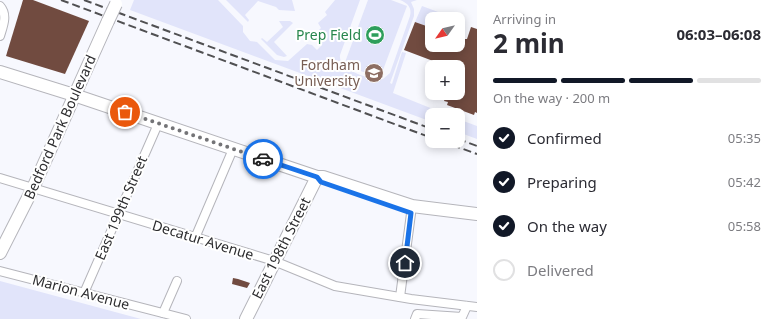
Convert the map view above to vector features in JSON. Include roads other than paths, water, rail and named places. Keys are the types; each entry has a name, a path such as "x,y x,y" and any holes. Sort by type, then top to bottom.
{"main road":[{"name":"Bedford Park Boulevard","path":"0,253 33,188 117,2"},
{"path":"0,72 74,95 317,177 323,177 412,210 477,221"},
{"name":"East 198th Street","path":"246,319 317,177"},
{"path":"412,210 477,214"}],"street":[{"path":"0,6 4,15 4,22 0,36"},
{"name":"East 199th Street","path":"84,293 158,124"},
{"path":"195,238 233,149"},
{"name":"Decatur Avenue","path":"0,178 274,261 335,286 400,297 477,307"},
{"path":"400,297 412,210"},
{"name":"Marion Avenue","path":"0,271 186,319"},
{"path":"163,313 177,281"},
{"path":"415,319 417,314 462,316 467,306"}],"railway":[{"path":"61,0 425,135"},
{"path":"84,0 425,126"},
{"path":"465,142 477,146"},
{"path":"460,148 477,154"}],"place":[{"name":"Prep Field","path":"375,35"},
{"name":"Fordham University","path":"374,73"}]}
